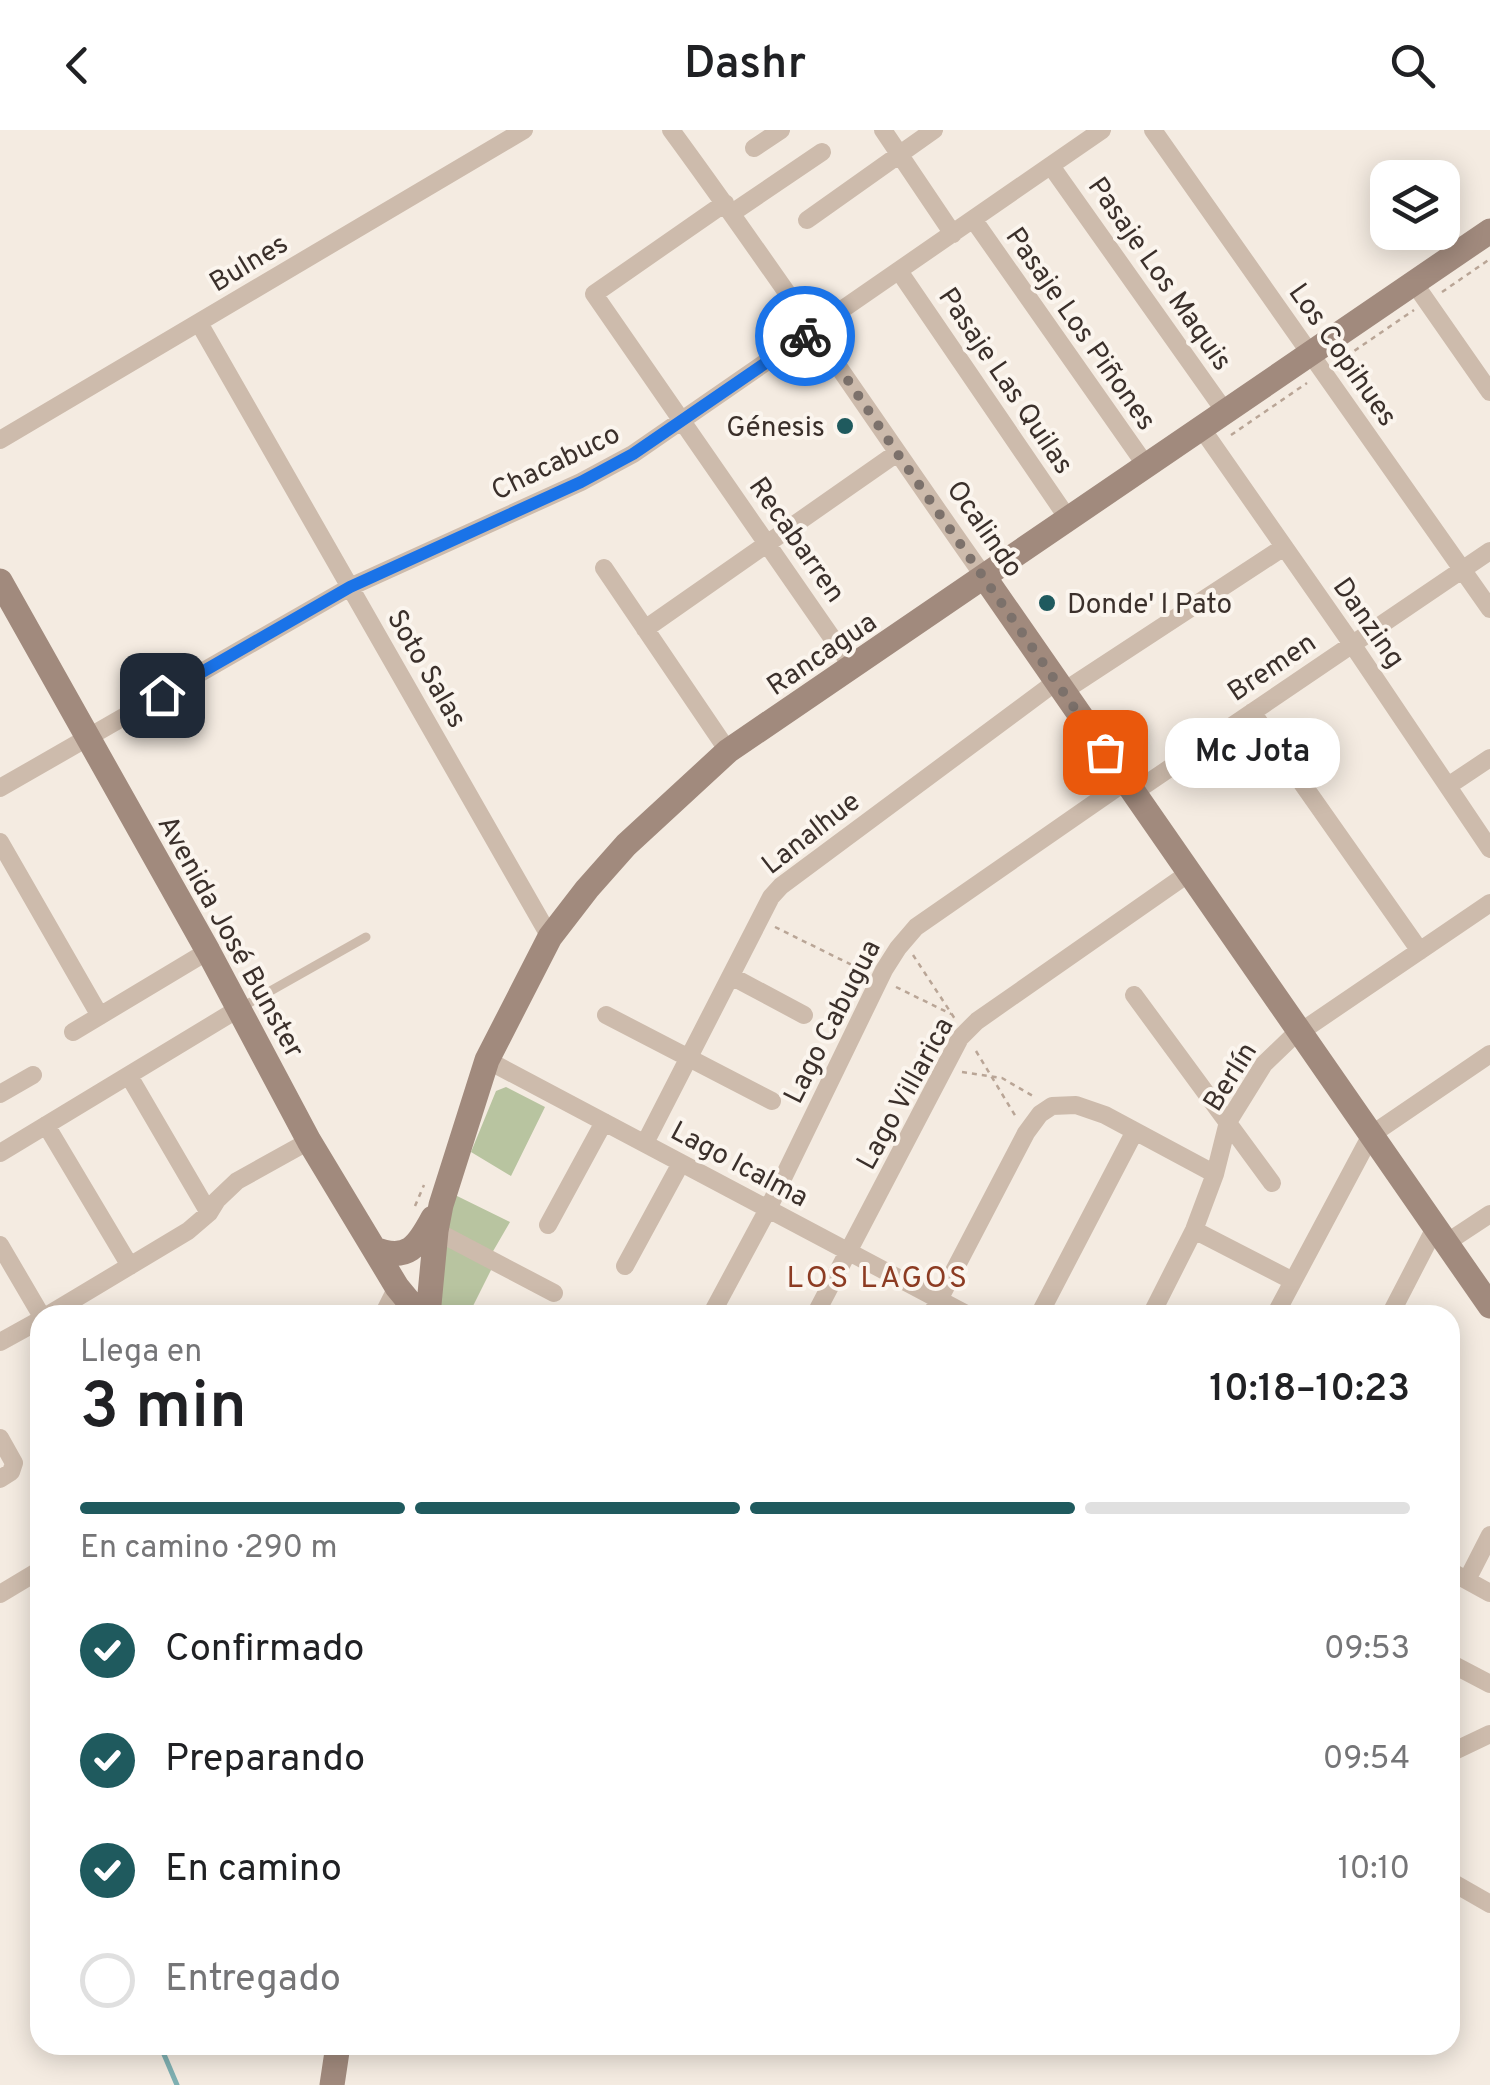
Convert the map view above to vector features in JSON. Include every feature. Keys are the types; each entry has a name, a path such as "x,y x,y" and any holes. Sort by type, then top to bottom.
{"main road":[{"name":"Rancagua","path":"429,1305 436,1231 426,1199 487,1060 550,937 626,844 728,752 1146,467 1208,438 1226,412 1317,363 1421,292 1490,231"},
{"name":"Ocalindo","path":"985,578 1490,1306"},
{"name":"Avenida José Bunster","path":"0,581 309,1141 397,1288 411,1305"},
{"path":"374,1249 389,1255 406,1252 424,1236 426,1199"},
{"path":"332,2085 336,2055"}],"street":[{"name":"Bulnes","path":"0,440 524,130"},
{"name":"Ocalindo","path":"671,130 985,578"},
{"path":"754,148 780,130"},
{"path":"882,130 953,234"},
{"path":"807,220 934,130"},
{"name":"Chacabuco","path":"0,788 350,587 581,482 633,454 1102,130"},
{"name":"Los Copihues","path":"1154,130 1490,610"},
{"path":"728,208 822,152"},
{"name":"Pasaje Los Maquis","path":"1051,166 1226,412"},
{"name":"Recabarren","path":"728,208 594,294 853,668"},
{"name":"Pasaje Los Piñones","path":"973,220 1146,467"},
{"name":"Pasaje Las Quilas","path":"899,271 1069,520"},
{"path":"1421,292 1490,392"},
{"name":"Soto Salas","path":"199,323 550,937"},
{"name":"Danzing","path":"1208,438 1490,849"},
{"path":"645,629 897,453"},
{"name":"Lanalhue","path":"645,1144 771,896 781,886 1060,686 1284,547"},
{"name":"Bremen","path":"1129,788 1252,712 1490,550"},
{"path":"604,568 728,752"},
{"path":"1252,712 1420,951"},
{"path":"1448,786 1490,758"},
{"name":"Lago Cabugua","path":"716,1305 898,948 916,927 1129,788"},
{"path":"0,842 100,1016"},
{"name":"Lago Villarica","path":"820,1305 964,1033 977,1020 1189,873"},
{"name":"Berlín","path":"1157,1305 1194,1230 1228,1122 1264,1064 1281,1046 1490,903"},
{"path":"74,1032 208,952"},
{"path":"731,976 804,1015"},
{"path":"1134,995 1272,1183"},
{"path":"0,1152 238,1008"},
{"path":"606,1015 772,1101"},
{"path":"1280,1305 1371,1135 1490,1054"},
{"name":"Lago Icalma","path":"487,1060 849,1252 932,1305"},
{"path":"0,1071 5,1091 33,1074"},
{"path":"129,1076 209,1213"},
{"path":"936,1305 1026,1134 1040,1114 1052,1106 1076,1104 1104,1115 1214,1174"},
{"path":"548,1225 604,1122"},
{"path":"46,1125 130,1266"},
{"path":"1043,1305 1135,1131"},
{"path":"62,1305 188,1231 237,1181 309,1141"},
{"path":"625,1266 682,1163"},
{"path":"1396,1305 1441,1236 1490,1214"},
{"path":"1194,1230 1292,1281"},
{"path":"436,1231 554,1293"},
{"path":"0,1245 36,1305"},
{"path":"388,1305 397,1288"},
{"path":"0,1342 30,1324"},
{"path":"0,1438 14,1463 11,1472 0,1479"},
{"path":"1460,1574 1490,1536"},
{"path":"0,1594 30,1576"},
{"path":"1460,1577 1490,1592"},
{"path":"1460,1668 1490,1684"},
{"path":"1460,1748 1490,1734"},
{"path":"1460,1887 1490,1904"}],"lane":[{"path":"238,1008 366,937"}],"path":[{"path":"1208,438 1421,292 1490,259"},
{"path":"760,920 952,1015 904,941"},
{"path":"964,1033 1026,1134"},
{"path":"944,1069 1002,1078 1052,1106"}],"green space":[{"path":"506,1087 545,1107 511,1176 471,1152 496,1091"},
{"path":"455,1195 510,1222 492,1253 448,1230"},
{"path":"442,1241 492,1268 474,1305 438,1305"}],"waterway":[{"path":"164,2055 177,2085"}],"way so far":[{"path":"805,336 814,330 1105,752"}],"place":[{"name":"Génesis","path":"845,426"},
{"name":"Donde' l Pato","path":"1047,603"},
{"name":"Mc Jota","path":"1105,752"}],"district":[{"name":"LOS LAGOS","path":"878,1277"}],"route":[{"path":"162,695 350,587 581,482 633,454 805,336"}]}
